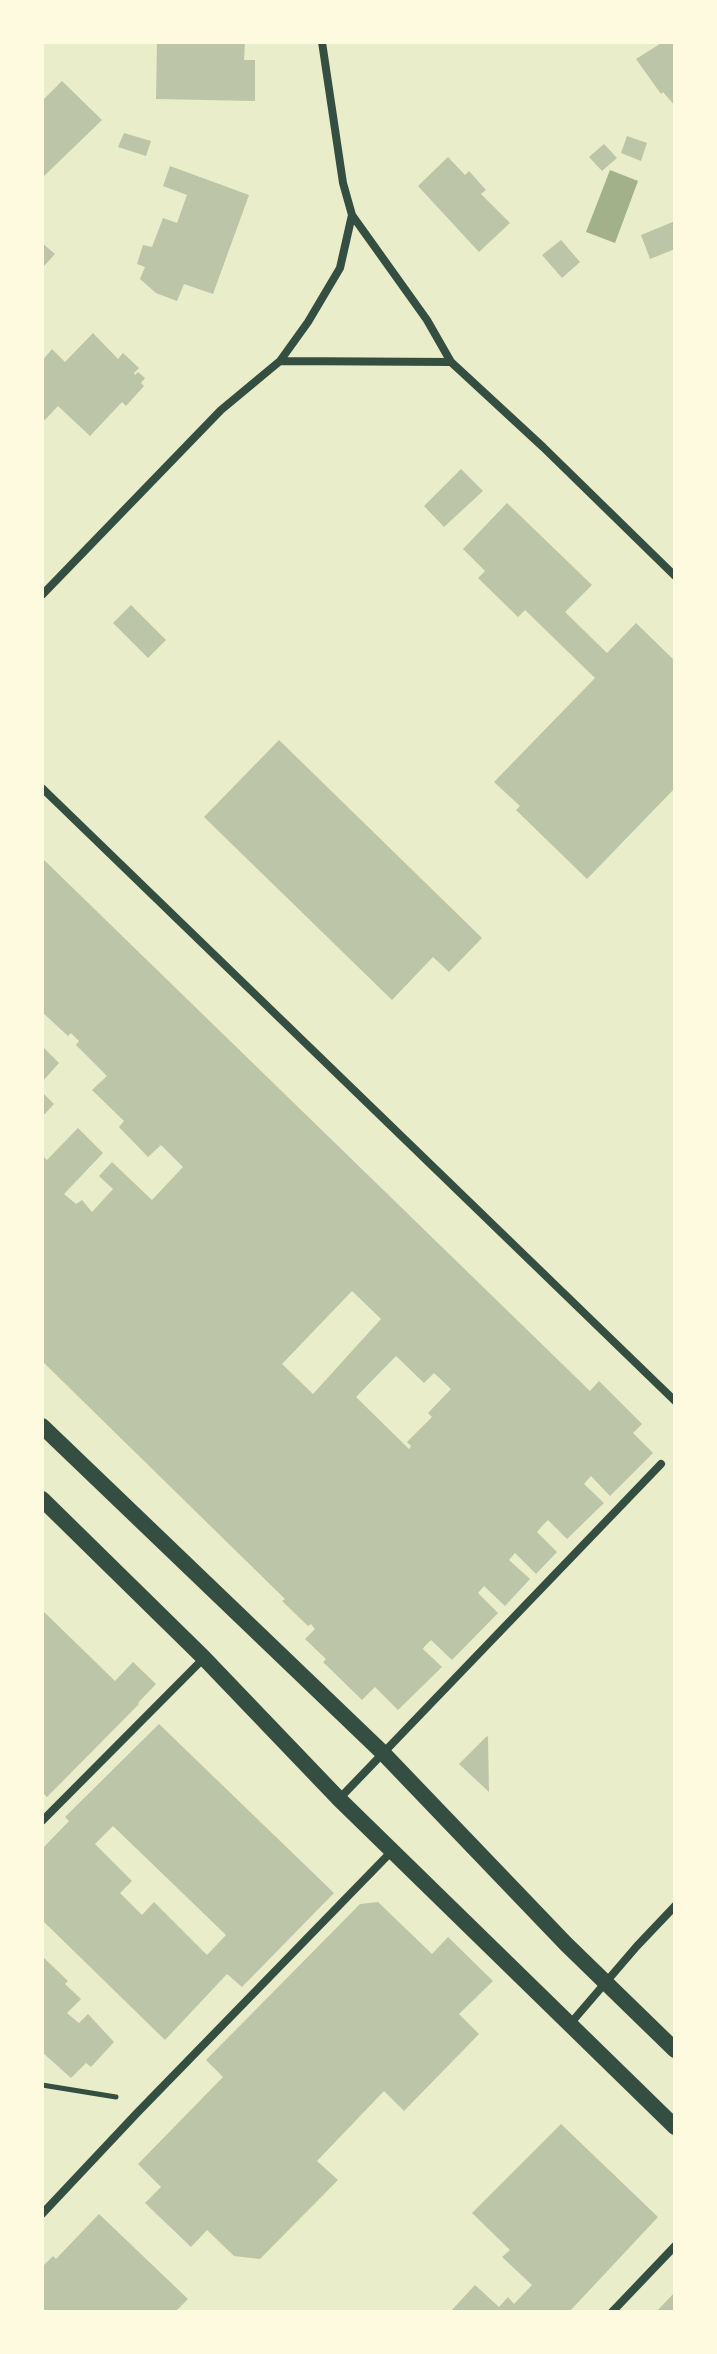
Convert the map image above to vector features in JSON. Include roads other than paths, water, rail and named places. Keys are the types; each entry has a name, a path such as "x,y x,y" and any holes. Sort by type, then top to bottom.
{"main road":[{"path":"42,1426 383,1753 566,1944 675,2050"},
{"path":"42,1499 204,1658 339,1799 675,2127"}],"street":[{"path":"322,42 343,183 352,215 427,320 451,362 675,576"},
{"path":"42,595 221,410 280,361 340,268 352,215"},
{"path":"280,361 451,362"},
{"path":"42,788 675,1401"},
{"path":"339,1799 661,1464"},
{"path":"42,1821 204,1658"},
{"path":"42,2214 392,1850"},
{"path":"570,2025 675,1906"},
{"path":"612,2312 675,2246"}]}
